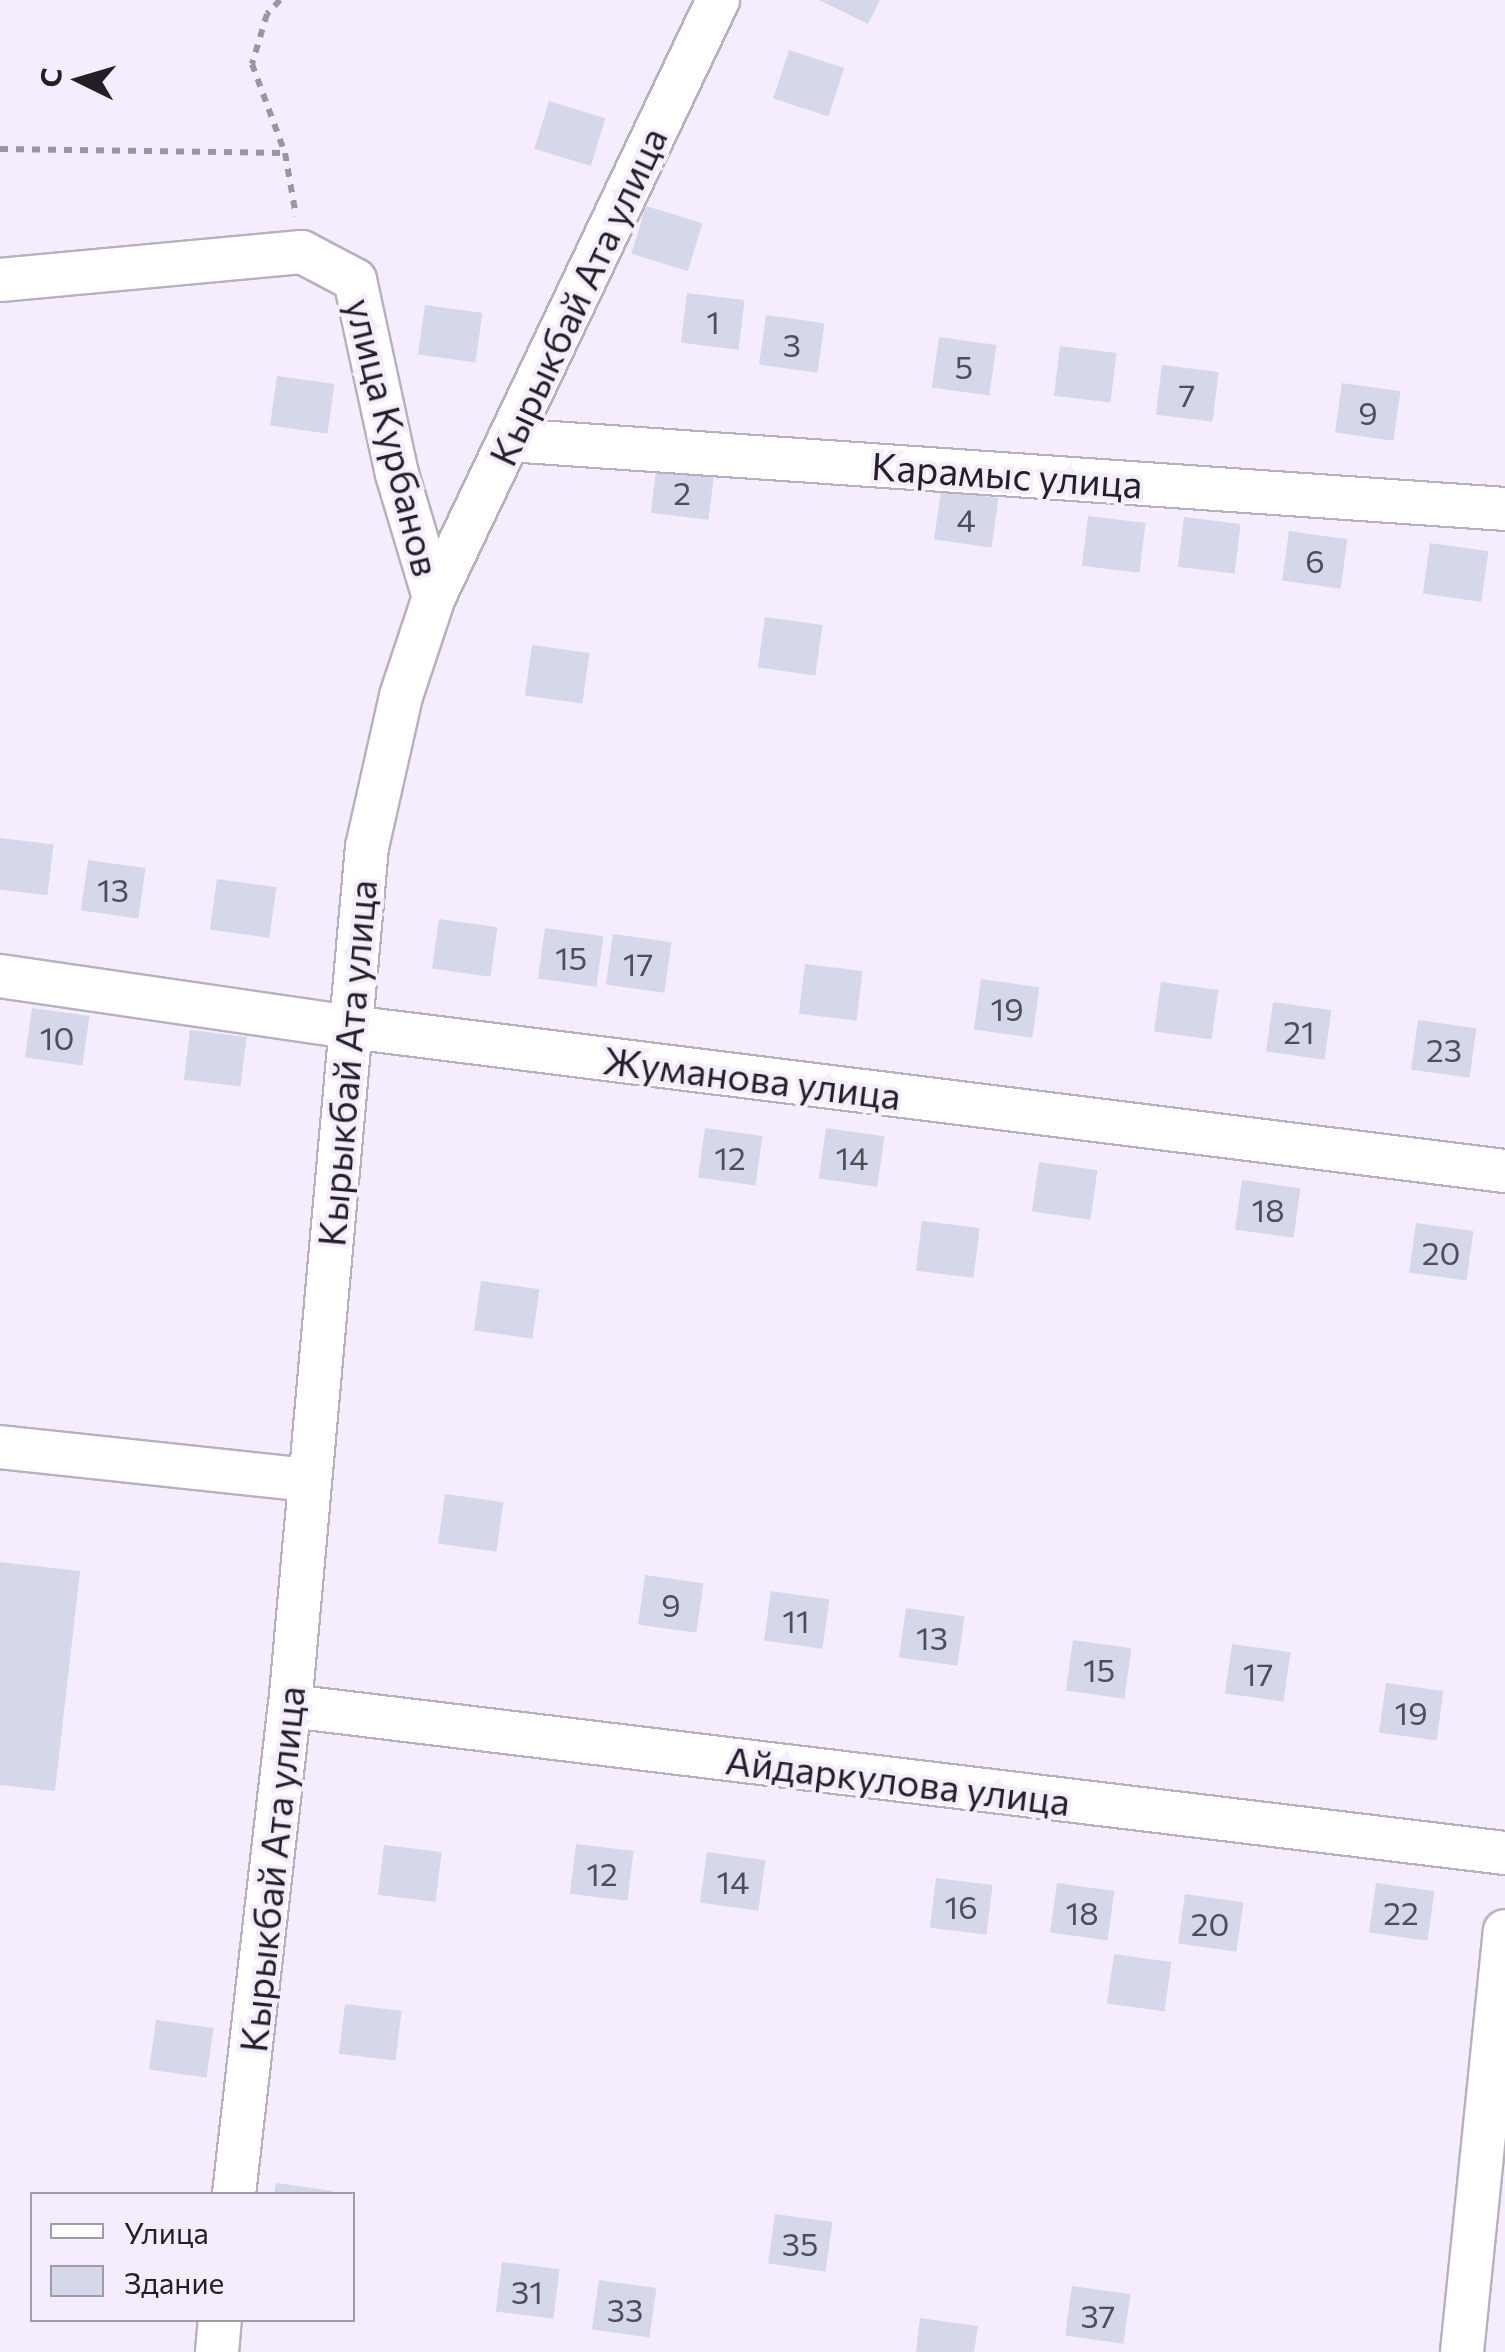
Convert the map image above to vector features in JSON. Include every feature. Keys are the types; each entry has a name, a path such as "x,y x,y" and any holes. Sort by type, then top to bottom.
{"street":[{"name":"Кырыкбай Ата улица","path":"234,2192 290,1706 307,1480 366,848 401,696 434,597 718,0"},
{"path":"0,280 302,252"},
{"name":"улица Курбанов","path":"302,252 356,280 397,474 434,597"},
{"name":"Карамыс улица","path":"509,440 1505,508"},
{"name":"Жуманова улица","path":"0,976 350,1026 1505,1171"},
{"path":"0,1447 307,1480"},
{"name":"Айдаркулова улица","path":"290,1706 1505,1853"},
{"path":"1462,2352 1505,1931"},
{"path":"216,2352 220,2322"}],"path":[{"path":"280,0 267,14 252,64 285,153 302,252"},
{"path":"0,148 285,153"}],"building":[{"path":"819,0 880,0 868,24"},
{"path":"789,50 844,68 828,116 773,99"},
{"path":"549,101 605,118 591,166 534,149"},
{"path":"646,206 702,223 688,271 631,254"},
{"path":"687,293 745,300 738,350 681,343"},
{"path":"425,305 482,313 475,363 418,355"},
{"path":"766,315 824,323 817,373 759,365"},
{"path":"939,337 996,345 989,396 932,388"},
{"path":"1060,346 1117,353 1110,403 1054,396"},
{"path":"1162,365 1219,372 1212,422 1156,415"},
{"path":"277,376 334,384 327,434 270,426"},
{"path":"1342,383 1400,391 1393,441 1335,433"},
{"path":"657,463 715,470 708,520 651,513"},
{"path":"941,490 998,498 991,548 934,540"},
{"path":"1088,516 1146,523 1139,573 1082,566"},
{"path":"1184,517 1241,524 1234,574 1178,567"},
{"path":"1289,531 1347,539 1340,589 1282,581"},
{"path":"1430,543 1488,551 1481,602 1423,594"},
{"path":"765,617 822,625 815,676 758,668"},
{"path":"532,645 589,653 582,704 525,696"},
{"path":"0,838 54,845 47,895 0,889"},
{"path":"88,860 145,868 138,919 81,911"},
{"path":"217,879 276,887 269,938 210,930"},
{"path":"439,919 497,927 490,977 432,969"},
{"path":"545,928 603,936 596,987 538,979"},
{"path":"613,934 671,942 664,993 606,985"},
{"path":"805,964 863,971 856,1021 799,1014"},
{"path":"981,979 1039,987 1032,1038 974,1030"},
{"path":"1161,982 1218,990 1211,1040 1154,1032"},
{"path":"1273,1002 1331,1010 1324,1060 1266,1052"},
{"path":"32,1008 89,1016 82,1066 25,1058"},
{"path":"1418,1020 1476,1028 1469,1078 1411,1070"},
{"path":"190,1030 247,1037 240,1087 184,1080"},
{"path":"705,1128 762,1136 755,1186 698,1178"},
{"path":"826,1128 884,1136 877,1187 819,1179"},
{"path":"1039,1162 1097,1170 1090,1220 1032,1212"},
{"path":"1242,1180 1300,1188 1293,1238 1235,1230"},
{"path":"922,1221 980,1228 973,1278 916,1271"},
{"path":"1416,1223 1473,1231 1466,1281 1409,1273"},
{"path":"481,1281 539,1289 532,1339 474,1331"},
{"path":"445,1494 503,1502 496,1552 438,1544"},
{"path":"0,1562 80,1571 55,1791 0,1785"},
{"path":"645,1575 703,1583 696,1633 638,1625"},
{"path":"771,1591 829,1599 822,1649 764,1641"},
{"path":"906,1608 964,1616 957,1666 899,1658"},
{"path":"1073,1640 1131,1648 1124,1699 1066,1691"},
{"path":"1232,1644 1290,1652 1283,1702 1225,1694"},
{"path":"1386,1683 1443,1691 1436,1741 1379,1733"},
{"path":"576,1844 634,1851 627,1901 570,1894"},
{"path":"384,1845 442,1852 435,1902 378,1895"},
{"path":"707,1852 765,1860 758,1911 700,1903"},
{"path":"936,1878 993,1885 986,1935 930,1928"},
{"path":"1057,1883 1114,1891 1107,1941 1050,1933"},
{"path":"1376,1883 1434,1891 1427,1941 1369,1933"},
{"path":"1185,1894 1243,1902 1236,1952 1178,1944"},
{"path":"1114,1954 1171,1962 1164,2012 1107,2004"},
{"path":"345,2004 402,2011 395,2061 339,2054"},
{"path":"156,2020 213,2028 206,2078 149,2070"},
{"path":"276,2183 333,2191 333,2192 274,2192"},
{"path":"775,2214 832,2222 825,2272 768,2264"},
{"path":"502,2262 560,2269 553,2319 496,2312"},
{"path":"599,2280 656,2288 649,2338 592,2330"},
{"path":"1072,2286 1130,2294 1123,2344 1065,2336"},
{"path":"920,2318 978,2326 974,2352 916,2352"}]}
